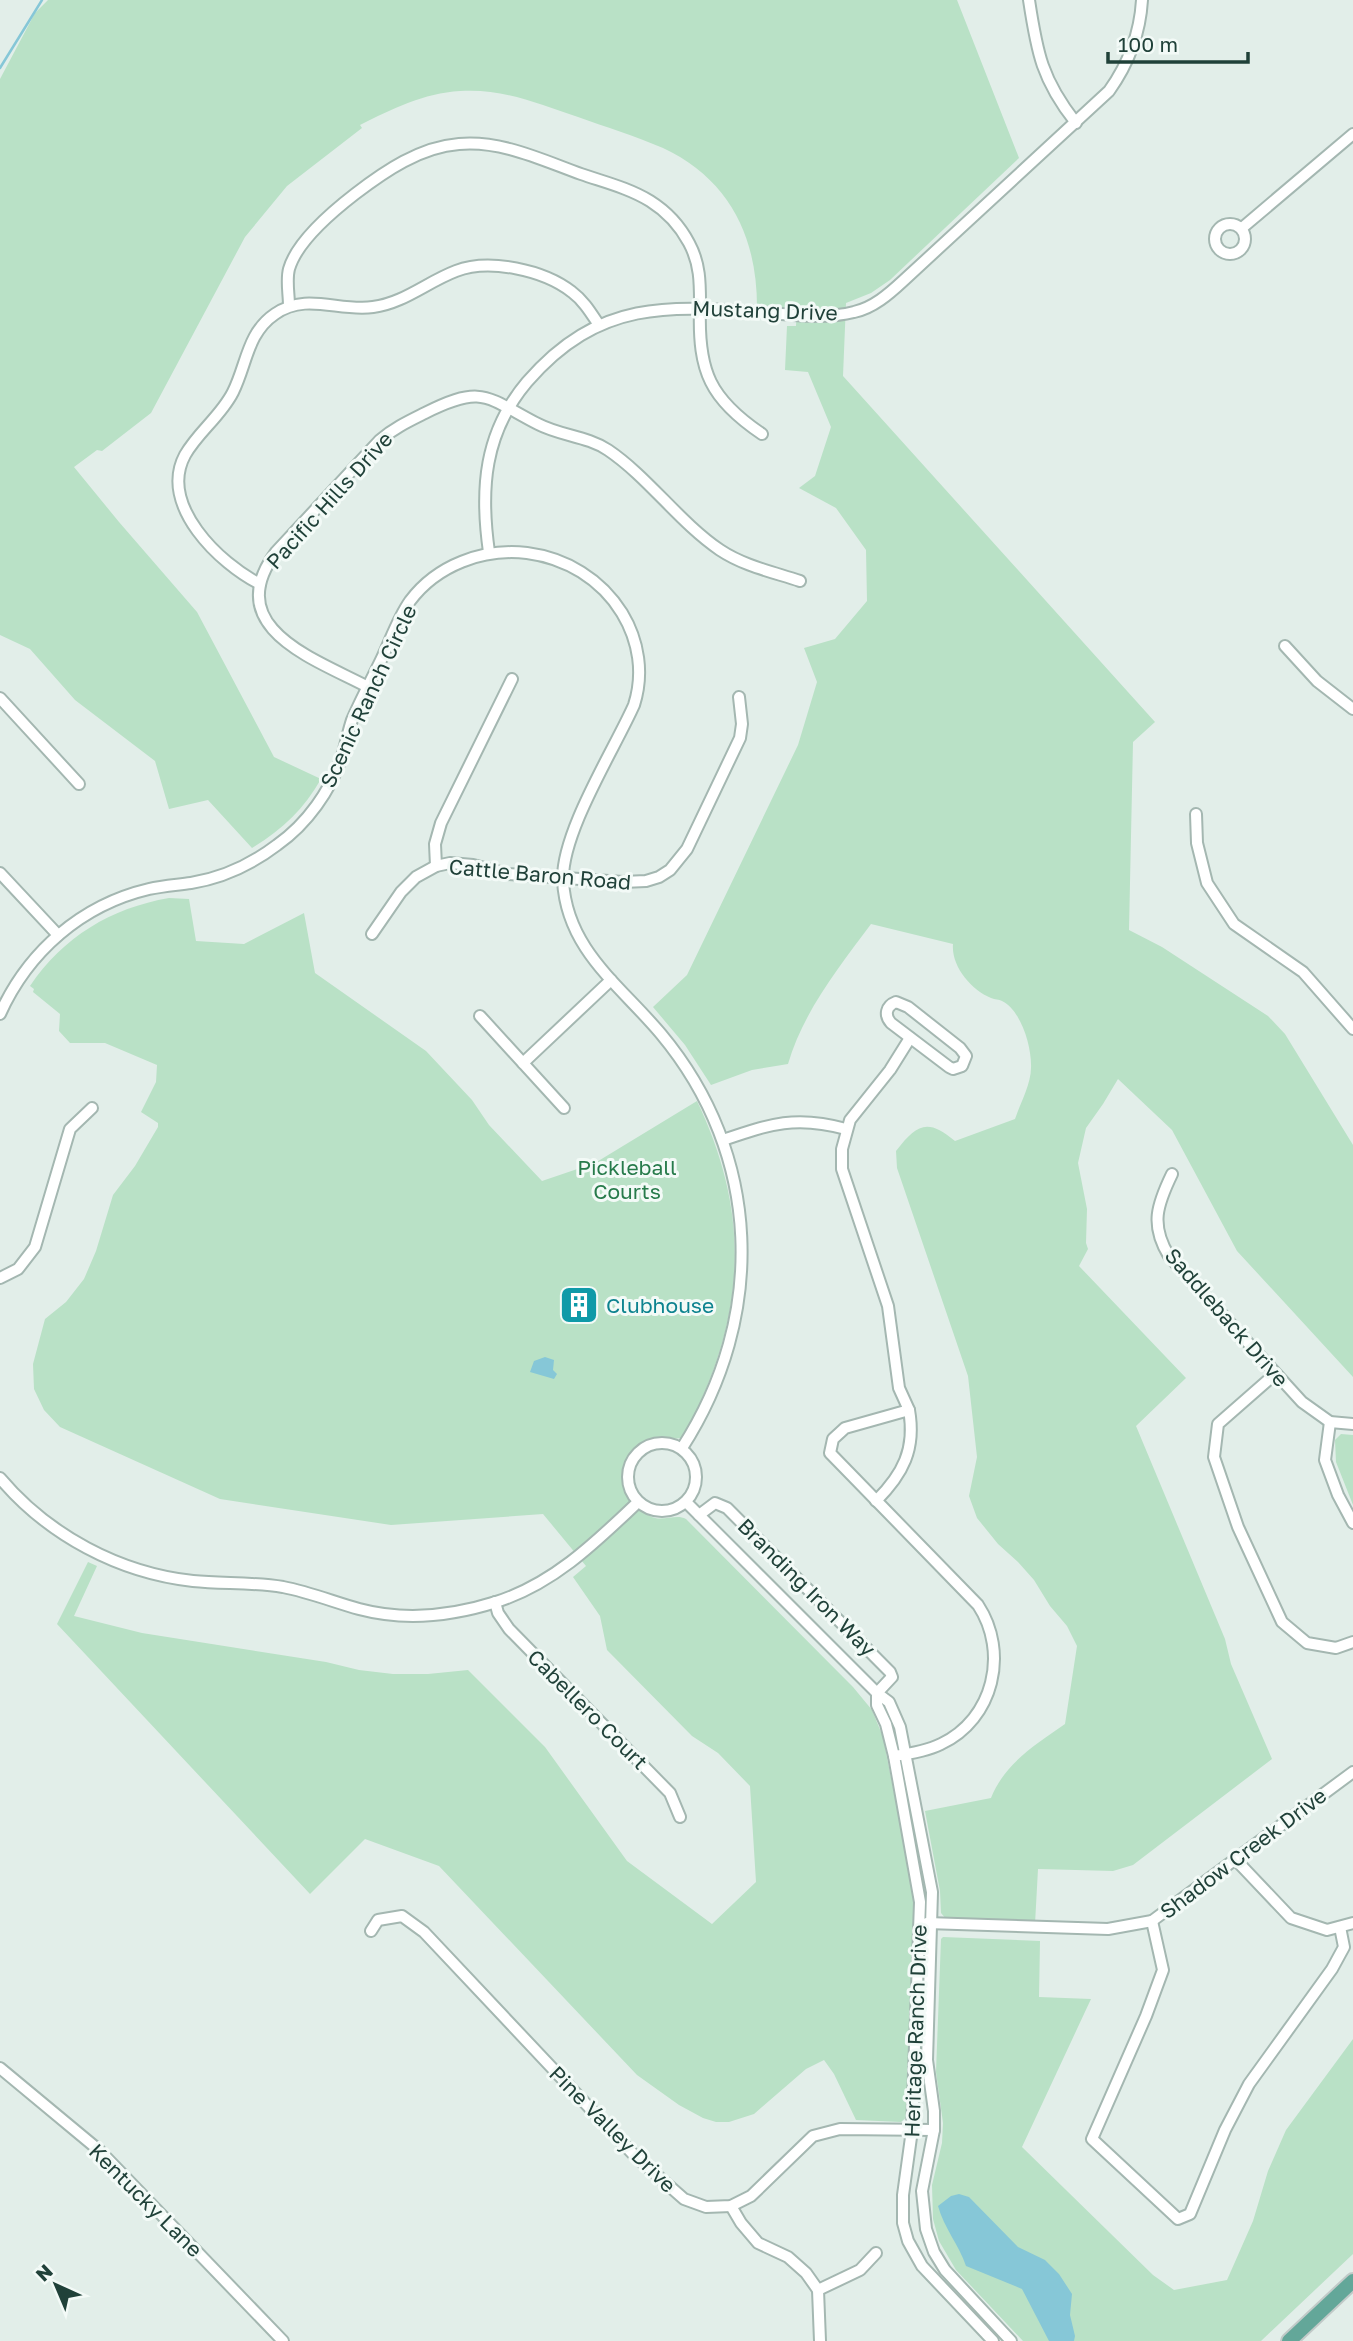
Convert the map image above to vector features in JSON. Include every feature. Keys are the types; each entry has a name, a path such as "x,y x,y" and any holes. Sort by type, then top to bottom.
{"main road":[{"path":"1289,2341 1353,2281"}],"street":[{"path":"1029,0 1036,45 1046,76 1057,98 1076,123"},
{"name":"Mustang Drive","path":"489,552 484,506 487,470 497,434 516,394 548,358 599,325 634,313 658,309 700,307 821,316 866,308 903,281 1109,91 1124,68 1136,40 1142,0"},
{"path":"1242,228 1353,134"},
{"path":"289,306 289,269 311,235 341,204 377,177 411,158 443,146 474,143 505,148 624,188 662,209 691,246 699,273 700,346 709,379 731,411 762,434"},
{"path":"260,584 229,565 191,522 171,477 192,445 233,393 251,342 272,315 289,306 312,302 354,308 381,306 404,298 456,270 495,266 521,270 563,286 580,299 599,325"},
{"name":"Pacific Hills Drive","path":"368,687 280,639 261,611 260,584 263,573 276,552 388,433 460,397 480,396 509,406 549,429 607,449 701,536 732,557 800,582"},
{"name":"Scenic Ranch Circle","path":"0,1014 29,964 58,935 107,904 148,889 193,883 227,873 277,845 311,813 342,757 353,720 412,598 448,568 489,552 538,554 562,561 587,576 616,604 630,630 638,655 640,682 634,705 579,817 568,848 563,878 569,914 583,948 659,1031 704,1098 723,1140 736,1188 741,1222 743,1247 740,1293 731,1341 704,1410 682,1448"},
{"path":"1285,646 1317,681 1353,709"},
{"path":"436,866 435,844 441,824 512,679"},
{"name":"Cattle Baron Road","path":"372,934 407,885 436,866 450,863 508,874 635,883 659,877 670,870 687,849 740,738 742,724 739,697"},
{"path":"0,698 79,784"},
{"path":"1196,814 1198,843 1207,883 1234,923 1303,972 1353,1029"},
{"path":"0,873 58,935"},
{"path":"523,1063 611,980"},
{"path":"902,1003 960,1048 966,1056 965,1061 962,1066 953,1069 910,1038 888,1020 887,1009 891,1004 902,1003"},
{"path":"480,1016 565,1108"},
{"path":"876,1501 899,1475 912,1432 909,1409 899,1388 888,1306 842,1169 842,1149 846,1129 855,1112 890,1070 910,1038"},
{"path":"0,1278 18,1269 35,1247 70,1129 92,1108"},
{"path":"723,1140 765,1126 795,1121 810,1120 846,1129"},
{"name":"Saddleback Drive","path":"1172,1174 1158,1207 1159,1234 1163,1245 1177,1266 1275,1374 1311,1410 1330,1422"},
{"path":"1275,1374 1219,1424 1214,1457 1238,1527 1282,1622 1307,1643 1336,1648 1353,1642"},
{"path":"894,1756 942,1744 955,1735 978,1711 992,1681 995,1645 986,1616 970,1594 830,1453 833,1439 845,1428 909,1409"},
{"path":"1353,1424 1330,1422 1325,1460 1338,1495 1353,1523"},
{"path":"660,1442 682,1448 694,1464 696,1474 692,1494 686,1502 677,1508 656,1511 638,1502 627,1482 627,1471 631,1460 639,1451 649,1444 660,1442"},
{"path":"0,1478 27,1506 67,1537 99,1555 153,1574 191,1581 285,1587 360,1609 397,1616 438,1615 525,1592 559,1572 638,1502"},
{"name":"Heritage Ranch Drive","path":"686,1502 877,1693 885,1697 894,1711 907,1754 931,1884 933,1923 927,2060 934,2130 922,2192 923,2215 929,2241 938,2259 953,2280 1011,2341"},
{"name":"Branding Iron Way","path":"699,1515 710,1505 721,1504 755,1536 890,1672 892,1677 877,1693"},
{"name":"Cabellero Court","path":"495,1602 498,1613 509,1629 670,1793 680,1818"},
{"name":"Heritage Ranch Drive","path":"877,1693 877,1705 886,1724 894,1756 918,1886 920,1922 912,2130 902,2207 903,2223 908,2241 928,2273 993,2341"},
{"name":"Shadow Creek Drive","path":"920,1922 1108,1929 1152,1921 1353,1772"},
{"path":"1235,1859 1291,1918 1328,1930 1353,1923"},
{"name":"Pine Valley Drive","path":"371,1931 378,1920 402,1916 424,1932 634,2155 684,2200 706,2207 731,2206"},
{"path":"1152,1921 1163,1970 1146,2016 1092,2139 1178,2219 1189,2214 1226,2130 1250,2084 1332,1969 1344,1947 1340,1927"},
{"name":"Kentucky Lane","path":"0,2068 100,2151 283,2341"},
{"path":"820,2341 818,2290 806,2273 788,2257 758,2243 731,2206 751,2196 813,2136 840,2129 934,2130"},
{"path":"818,2290 860,2270 876,2253"}],"green space":[{"path":"48,0 957,0 1019,158 890,280 871,293 846,303 843,376 1155,722 1133,742 1129,930 1162,947 1268,1016 1285,1034 1353,1145 1353,1377 1237,1251 1172,1130 1118,1079 1086,1128 1078,1163 1087,1209 1088,1249 1079,1266 1186,1378 1136,1426 1272,1759 1133,1865 1113,1871 1038,1869 1035,1924 947,1920 941,1913 940,1891 925,1811 991,1798 1013,1765 1032,1747 1065,1724 1077,1646 1067,1626 1050,1606 1034,1580 998,1544 977,1518 969,1496 977,1457 968,1376 897,1168 896,1151 910,1135 922,1127 937,1129 955,1141 1015,1119 1031,1074 1030,1050 1024,1030 1009,1006 976,989 964,976 955,961 953,944 871,924 812,1008 788,1064 752,1070 711,1085 685,1045 653,1007 687,975 798,745 817,682 804,648 835,639 867,601 866,550 836,508 799,488 815,476 831,427 808,372 785,370 787,326 796,326 797,309 757,307 756,281 745,234 735,212 706,176 663,148 520,98 491,92 460,91 408,103 360,125 362,128 287,186 245,237 151,413 102,451 97,450 74,467 197,612 274,757 321,779 291,818 252,848 208,800 169,809 155,761 75,700 30,649 0,635 0,79 35,13"},
{"name":"Pickleball Courts","path":"169,898 189,899 196,941 244,944 304,913 315,973 426,1051 472,1100 489,1125 542,1181 595,1163 697,1101 715,1144 727,1187 734,1228 730,1309 720,1350 705,1392 685,1434 681,1438 658,1438 644,1442 627,1459 624,1480 633,1501 650,1516 659,1519 686,1519 853,1687 872,1710 883,1737 914,1894 908,2116 901,2122 856,2120 834,2074 824,2060 806,2069 754,2114 729,2122 703,2118 679,2105 637,2075 439,1866 365,1839 310,1894 57,1624 88,1562 97,1566 74,1616 142,1633 326,1662 359,1670 428,1674 468,1670 545,1747 627,1861 712,1924 756,1882 750,1786 718,1753 692,1736 607,1650 600,1616 573,1577 586,1566 543,1514 391,1525 220,1499 60,1427 44,1410 34,1389 33,1364 45,1319 66,1302 84,1279 96,1251 113,1195 135,1166 158,1127 158,1123 141,1112 156,1082 157,1065 105,1043 70,1043 59,1031 60,1014 33,992 34,989 30,986 57,953 90,927 127,909"},
{"path":"1341,1434 1353,1435 1353,1505 1336,1462 1335,1440"},
{"path":"943,1937 1040,1941 1039,1997 1091,1999 1022,2147 1153,2275 1174,2290 1227,2280 1253,2221 1268,2171 1286,2130 1353,2039 1353,2254 1261,2341 1023,2341 956,2270 939,2241 933,2219 932,2185 942,2143 943,2123 936,2072"}],"water":[{"path":"545,1357 554,1360 553,1370 557,1374 554,1379 530,1372 534,1361"},
{"path":"959,2194 969,2197 1018,2247 1045,2260 1059,2274 1072,2294 1070,2315 1074,2341 1049,2341 1022,2289 966,2266 938,2206 951,2196"}],"waterway":[{"path":"0,68 42,0"}],"place":[{"name":"Clubhouse","path":"579,1305"}]}
